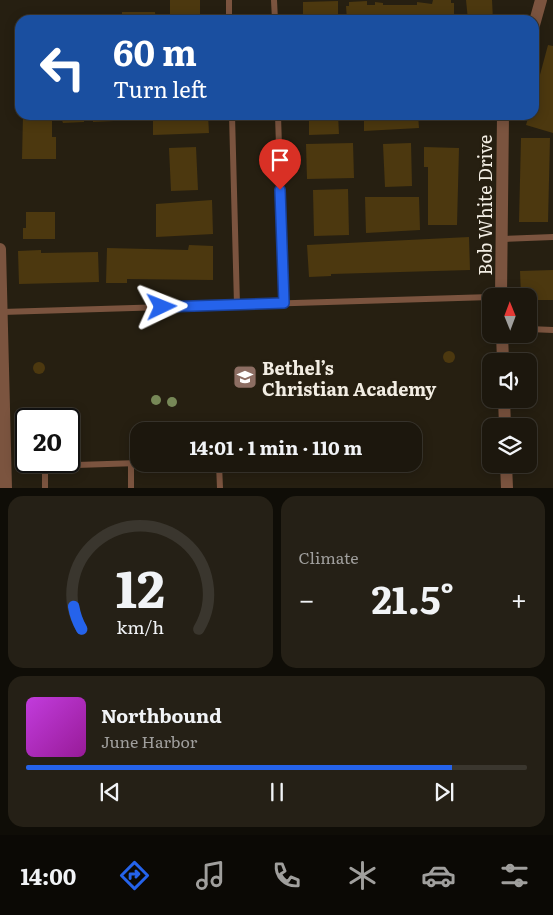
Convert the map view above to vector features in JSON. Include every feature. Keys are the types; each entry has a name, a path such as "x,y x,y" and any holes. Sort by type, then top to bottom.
{"street":[{"path":"537,15 541,0"},
{"name":"Bob White Drive","path":"501,288 503,120"},
{"path":"0,249 6,488"},
{"path":"506,473 506,488"}],"lane":[{"path":"228,0 229,15"},
{"path":"274,0 275,15"},
{"path":"232,120 237,305"},
{"path":"278,120 284,303"},
{"path":"501,239 553,238"},
{"path":"2,312 482,297"},
{"path":"538,329 553,330"},
{"path":"46,488 45,466 130,464"},
{"path":"131,472 131,488"},
{"path":"219,472 220,488"}],"building":[{"path":"170,0 200,0 200,15 170,15"},
{"path":"433,0 451,0 451,3 454,3 454,15 347,15 346,6 349,6 349,2 367,1 367,5 375,5 375,2 383,3 383,5 417,5 417,2 432,4"},
{"path":"466,0 492,0 493,15 468,15"},
{"path":"338,1 338,15 303,15 303,2"},
{"path":"122,12 155,12 155,15 122,15"},
{"path":"548,45 553,46 553,133 526,125 528,120 539,120 539,78"},
{"path":"23,120 52,120 52,137 56,137 56,159 22,159"},
{"path":"62,120 84,120 84,122 63,123"},
{"path":"93,120 114,120 114,121 93,122"},
{"path":"153,120 208,120 209,133 153,135"},
{"path":"309,120 338,120 339,134 309,135"},
{"path":"364,120 418,120 419,128 364,131"},
{"path":"521,138 550,138 548,222 519,222"},
{"path":"353,143 354,178 307,179 306,144"},
{"path":"411,143 412,186 385,187 383,144"},
{"path":"196,147 198,190 171,191 169,148"},
{"path":"424,147 459,148 457,225 428,225 428,167 424,167"},
{"path":"348,189 349,235 314,236 313,190"},
{"path":"365,197 419,197 420,230 366,233"},
{"path":"212,200 213,234 156,237 156,204"},
{"path":"26,212 55,212 55,239 23,239 23,228 26,228"},
{"path":"469,237 470,270 331,274 331,276 309,277 307,245"},
{"path":"189,245 213,246 213,280 127,279 127,283 106,283 107,248 188,250"},
{"path":"41,250 41,253 98,252 99,282 19,284 18,251"},
{"path":"553,270 553,300 538,300 538,288 521,288 520,271"},
{"path":"447,351 451,351 455,357 451,363 447,363 443,359 443,355"},
{"path":"37,362 41,362 45,368 41,374 37,374 33,370 33,366"}],"place":[{"name":"Bethel’s Christian Academy","path":"245,377"}],"route":[{"path":"162,307 284,303 280,190"}]}
